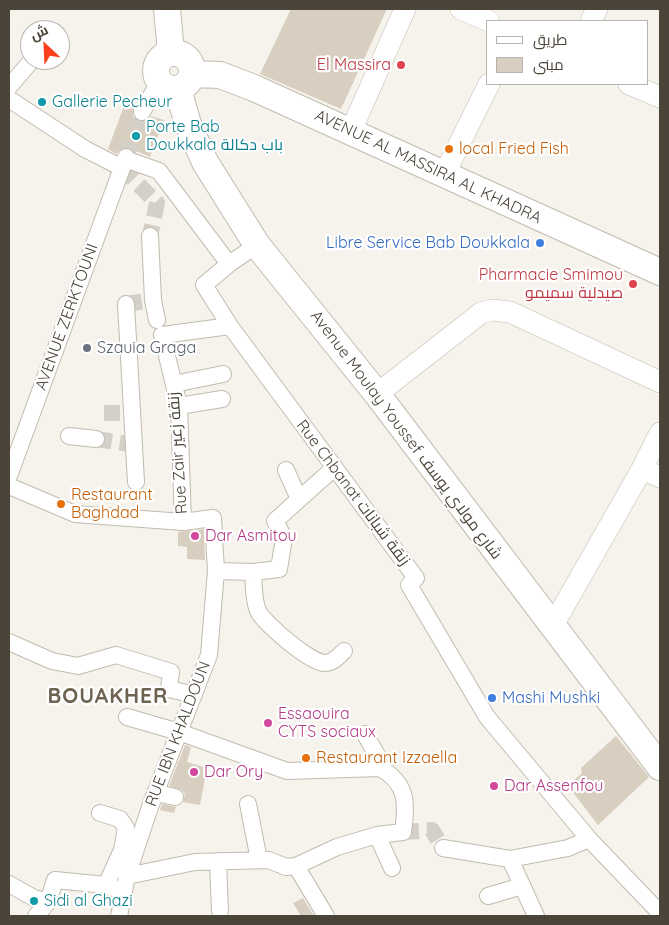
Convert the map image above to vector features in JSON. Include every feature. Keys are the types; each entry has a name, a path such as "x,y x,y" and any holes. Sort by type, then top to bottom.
{"street":[{"name":"Avenue Moulay Youssef شارع مولاي يوسف","path":"167,9 171,53 184,56 192,67 176,82 188,124 205,162 257,245 377,394 660,767"},
{"path":"350,133 405,9"},
{"path":"461,9 487,20"},
{"path":"9,87 23,70"},
{"name":"AVENUE AL MASSIRA AL KHADRA","path":"176,82 220,75 319,116 350,133 660,272"},
{"path":"142,112 176,82"},
{"path":"444,175 489,85"},
{"path":"631,85 660,97"},
{"path":"9,99 85,148 124,162 159,171 229,264 257,245"},
{"name":"AVENUE ZERKTOUNI","path":"9,476 124,162"},
{"path":"150,236 153,300 157,320"},
{"name":"Rue Chbanat زنقة شبانات","path":"229,264 204,285 230,326 416,578 409,585 488,717 588,839 660,913"},
{"path":"126,304 136,482"},
{"path":"377,394 481,313 492,310 510,312 660,382"},
{"name":"Rue Zair زنقة زعير","path":"183,522 179,406 162,335 230,326"},
{"path":"174,384 223,374"},
{"path":"179,406 222,399"},
{"path":"552,627 651,473 660,433"},
{"path":"69,436 96,439"},
{"path":"216,571 252,572 279,570 284,538 275,521 334,468"},
{"path":"286,470 299,499"},
{"path":"9,486 75,514 183,522"},
{"name":"RUE IBN KHALDOUN","path":"119,916 126,884 128,851 154,787 176,762 179,732 208,656 216,571 213,518 183,522"},
{"path":"252,572 258,610 264,620 277,632 321,662 330,662 344,651"},
{"path":"9,642 52,661 78,666 116,655 171,672 169,689 194,695"},
{"path":"36,916 48,902 55,880 106,885 126,884 195,862 269,860 286,867 296,866 337,847 376,834 403,832 405,804 403,793 393,776 380,768 287,771 179,732 127,717"},
{"path":"365,734 378,757 380,768"},
{"path":"154,787 175,797"},
{"path":"248,804 259,860"},
{"path":"100,813 120,819 126,828 128,851 106,885"},
{"path":"376,834 392,868"},
{"path":"443,848 510,859 554,852 588,839"},
{"path":"510,859 536,916"},
{"path":"218,861 220,911"},
{"path":"296,866 326,916"},
{"path":"9,884 34,898 48,902"},
{"path":"488,896 522,886"}],"building":[{"path":"291,9 387,9 341,109 260,74"},
{"name":"Porte Bab Doukkala باب دكالة","path":"124,106 133,109 133,117 138,121 147,121 151,116 164,120 150,157 129,148 120,149 116,154 108,149"},
{"path":"204,529 205,560 187,559 187,547 178,546 178,532"},
{"path":"616,736 649,777 598,825 568,786 582,773 581,768"},
{"path":"185,745 191,747 187,762 207,768 200,805 183,802 185,794 182,790 169,786"},
{"path":"162,804 176,807 174,813 160,810"},
{"path":"303,898 314,916 301,916 293,903"}],"tunnel":[{"path":"126,157 142,112"},
{"path":"122,168 157,203 150,236"},
{"path":"126,304 153,300"},
{"path":"104,413 133,413"},
{"path":"96,439 135,445"},
{"path":"403,832 432,830 443,848"}],"place":[{"name":"El Massira","path":"401,65"},
{"name":"Gallerie Pecheur","path":"42,102"},
{"name":"Porte Bab Doukkala باب دكالة","path":"136,136"},
{"name":"local Fried Fish","path":"449,149"},
{"name":"Libre Service Bab Doukkala","path":"540,243"},
{"name":"Pharmacie Smimou صيدلية سميمو","path":"633,284"},
{"name":"Szauia Graga","path":"87,348"},
{"name":"Restaurant Baghdad","path":"61,504"},
{"name":"Dar Asmitou","path":"195,536"},
{"name":"Mashi Mushki","path":"492,698"},
{"name":"Essaouira CYTS sociaux","path":"268,723"},
{"name":"Restaurant Izzaella","path":"306,758"},
{"name":"Dar Ory","path":"194,772"},
{"name":"Dar Assenfou","path":"494,786"},
{"name":"Sidi al Ghazi","path":"34,901"}],"district":[{"name":"BOUAKHER","path":"108,697"}]}
